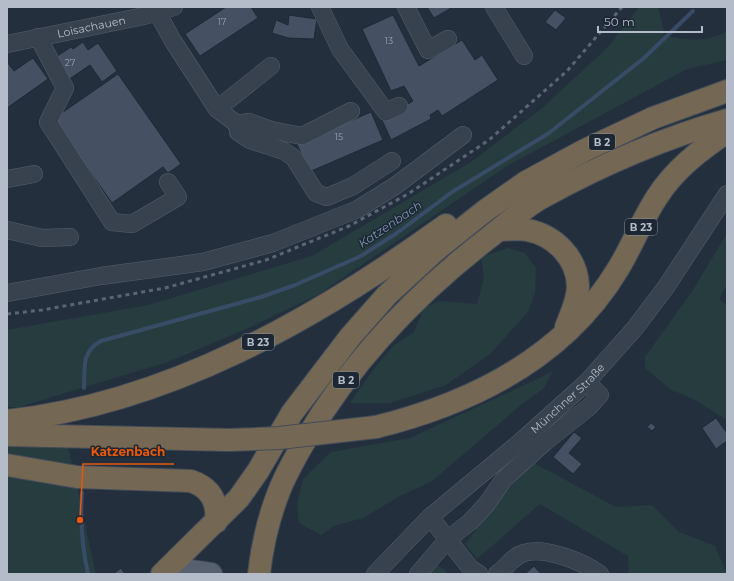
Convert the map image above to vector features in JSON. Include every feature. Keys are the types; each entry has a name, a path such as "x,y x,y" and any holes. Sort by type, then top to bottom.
{"highway":[{"name":"B 2","path":"162,574 239,498 258,470 292,413 350,337 387,295 437,249 486,210 526,182 585,150 653,118 727,91"},
{"name":"B 2","path":"259,574 266,530 278,492 295,457 335,394 368,352 404,312 452,266 541,197 590,173 660,142 727,120"},
{"name":"B 23","path":"7,435 229,440 279,438 376,426 438,410 500,381 524,366 546,349 579,319 600,295 617,269 657,197 676,172 690,158 727,132"},
{"name":"B 23","path":"7,421 31,419 96,405 156,386 214,363 290,327 332,301 455,218 486,210"},
{"path":"499,230 526,230 543,235 555,242 572,262 578,286 576,298 564,332"},
{"path":"7,465 77,478 191,482 198,484 210,492 215,502 217,511 216,522"}],"main road":[{"path":"180,574 191,571 212,574"}],"street":[{"name":"Loisachauen","path":"7,44 157,12 174,7"},
{"path":"320,7 340,49 386,112 399,106"},
{"path":"406,7 428,50 448,39"},
{"path":"494,7 524,56"},
{"path":"157,12 173,41 218,109 237,124 238,132 250,140 284,151 294,158 316,193 328,197 353,186 392,161"},
{"path":"38,37 65,88 48,122 112,222 132,224 178,197 168,182"},
{"path":"218,109 271,66"},
{"path":"237,124 249,122 271,130 302,136 351,111"},
{"path":"7,293 101,276 203,262 272,243 358,209 396,186 463,135"},
{"path":"7,179 34,174"},
{"name":"Münchner Straße","path":"375,574 430,516 519,443 587,382 635,328 666,287 727,194"},
{"path":"7,230 42,238 70,237"},
{"path":"418,574 448,539 470,522 486,505 504,479 545,442 589,407 600,395 587,382"},
{"path":"430,516 471,569 479,574"},
{"path":"497,574 524,553 538,552 571,559 600,574"}],"green space":[{"path":"639,7 658,7 665,36 697,40 720,35 727,31 727,60 687,69 507,166 319,294 253,326 168,362 19,407 7,407 7,330 148,305 312,256 471,162 542,108 607,48"},
{"path":"727,233 727,284 719,299 727,305 727,423 725,419 697,401 670,389 645,368 645,357 695,287"},
{"path":"508,248 525,253 536,268 535,293 528,312 490,354 446,385 390,403 350,403 373,370 394,345 414,332 424,308 439,301 477,304 484,277 481,257"},
{"path":"552,372 544,388 521,405 431,482 400,496 363,518 334,526 321,535 299,523 297,504 303,479 331,452 410,438"},
{"path":"64,427 96,574 7,574 7,434"},
{"path":"532,462 616,507 652,505 679,532 715,546 727,574 629,574 628,556 540,504 477,559 465,544 502,496"},
{"path":"435,563 446,571 445,574 426,574"}],"building":[{"path":"226,7 251,7 258,18 200,56 185,34"},
{"path":"427,7 453,7 434,18"},
{"path":"555,10 566,18 556,30 545,22"},
{"path":"289,15 317,19 314,39 288,38 272,33 276,20 288,25"},
{"path":"393,15 419,66 462,40 475,60 482,55 498,80 442,116 438,110 430,115 431,119 391,140 382,120 413,101 404,86 391,91 362,29"},
{"path":"83,42 88,50 98,43 117,71 102,82 90,65 68,80 53,59 71,47 73,49"},
{"path":"33,58 48,79 7,108 7,62 14,71"},
{"path":"118,74 181,164 168,173 163,167 112,203 53,119"},
{"path":"371,112 383,140 309,172 297,144"},
{"path":"716,418 727,433 727,441 716,449 702,428"},
{"path":"651,423 656,427 652,431 647,427"},
{"path":"574,432 582,438 569,453 582,464 573,474 553,457"},
{"path":"534,566 541,574 525,574"},
{"path":"121,568 125,574 113,574"}],"waterway":[{"name":"Katzenbach","path":"84,388 85,361 87,355 90,350 101,341 261,297 295,285 361,256 397,233 452,192 549,133 644,58 693,11"},
{"name":"Katzenbach","path":"82,493 82,534 88,574"}],"railway":[{"path":"7,314 42,310 165,288 266,260 349,226 408,194 489,140 567,71 622,7"}],"place":[{"name":"Katzenbach","path":"80,520"}]}
